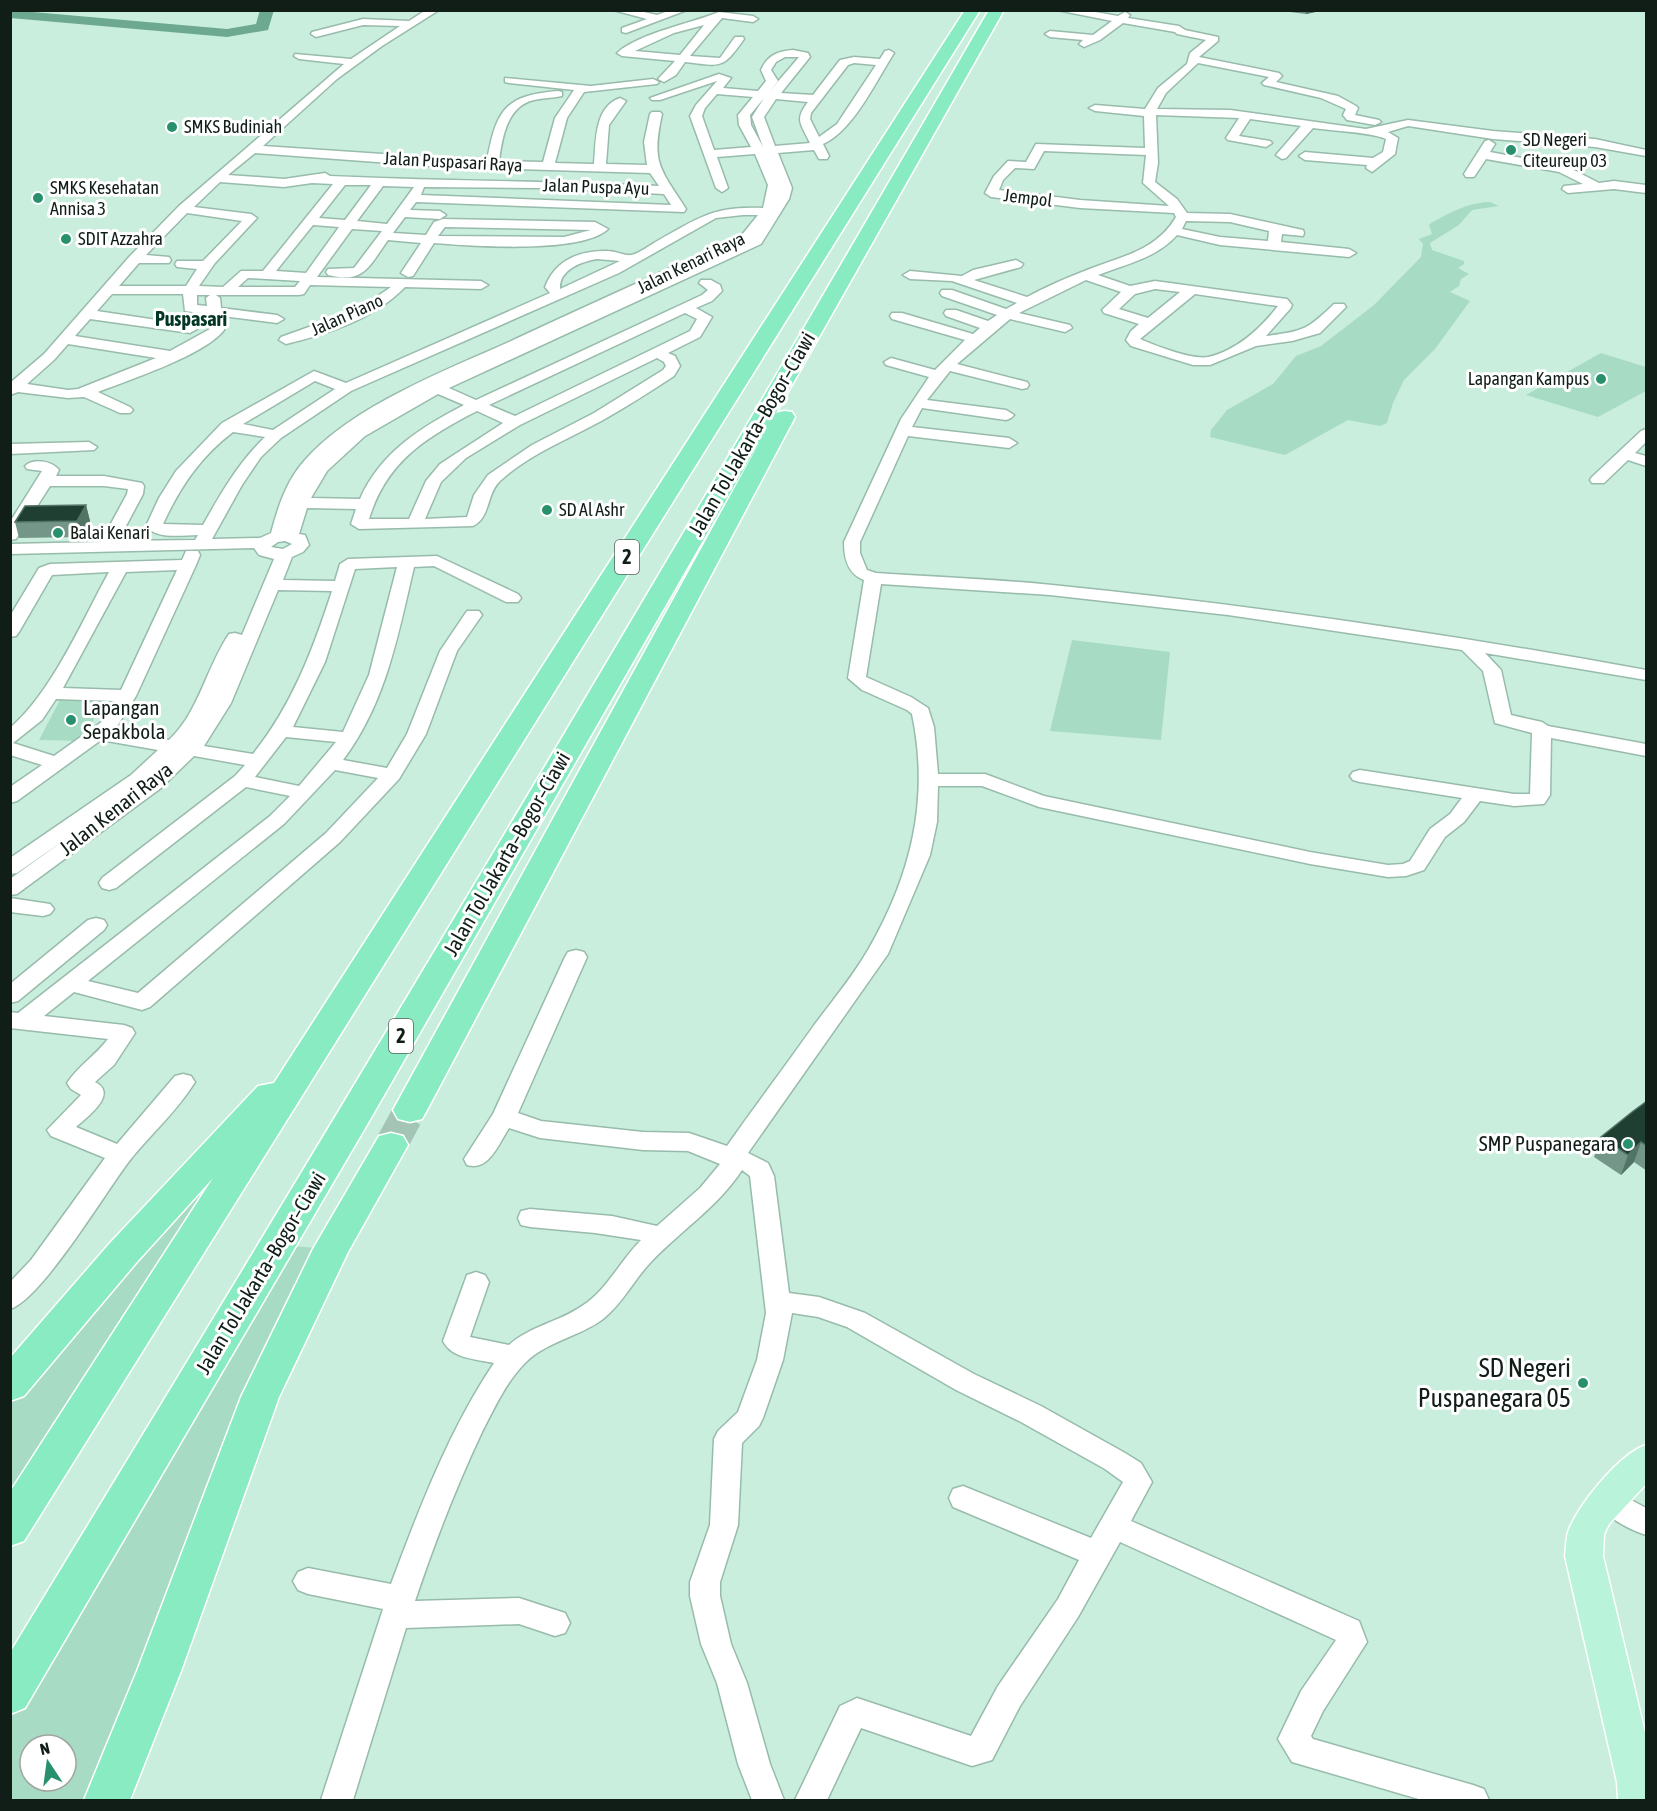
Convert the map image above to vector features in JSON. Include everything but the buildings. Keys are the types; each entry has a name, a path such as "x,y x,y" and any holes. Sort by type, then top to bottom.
{"highway":[{"name":"Jalan Tol Jakarta–Bogor–Ciawi","path":"10,1528 973,10"},
{"name":"Jalan Tol Jakarta–Bogor–Ciawi","path":"10,1694 362,1104 997,10"},
{"path":"410,1110 788,409 793,394 786,375"},
{"path":"10,1385 123,1253 324,1034"},
{"path":"107,1800 159,1671 260,1397 331,1249 391,1145"}],"main road":[{"path":"1638,1800 1637,1782 1584,1556 1586,1534 1595,1514 1647,1460"}],"street":[{"path":"13,389 49,357 135,259 202,191 353,62 434,10"},
{"path":"618,10 656,18"},
{"path":"626,30 682,10"},
{"path":"1062,10 1179,29 1181,32 1214,39 1194,55 1192,65 1173,78 1161,91 1150,112 1150,185 1169,198 1181,213 1230,218 1298,233"},
{"path":"1084,44 1120,21 1130,10"},
{"path":"700,12 753,19"},
{"path":"718,16 670,31 622,52 706,63 722,61 739,39"},
{"path":"493,163 498,133 517,102 539,96 659,81 672,73 696,40 718,16"},
{"path":"316,34 364,20 410,24"},
{"path":"670,31 696,40"},
{"path":"1050,34 1096,38"},
{"path":"658,57 696,40"},
{"path":"299,56 353,62"},
{"path":"711,154 819,148 841,126 886,58 844,62 804,116 819,148"},
{"path":"1194,59 1275,75 1277,76 1268,83 1349,105 1352,108 1349,115 1352,118 1366,120 1384,130 1393,140 1389,154 1374,165 1305,156"},
{"path":"508,80 574,91"},
{"path":"646,97 718,85 818,98"},
{"path":"718,85 696,116 722,188"},
{"name":"Jalan Puspa Ayu","path":"525,184 541,165 556,123 574,91"},
{"name":"Jalan Kenari Raya","path":"10,889 154,784 222,703 271,585 276,546 289,496 309,464 343,433 432,386 756,241 767,215 783,200 786,188 763,150 758,121 767,93"},
{"path":"600,166 601,128 619,98 646,97 704,102"},
{"path":"1095,108 1150,112 1215,111 1309,125 1384,130 1398,124 1408,123 1493,135 1595,143 1647,153"},
{"path":"411,198 677,209 681,207 653,168 650,142 656,114"},
{"path":"1247,115 1232,138 1266,143"},
{"path":"1282,155 1309,125"},
{"path":"1470,174 1484,155 1493,135"},
{"path":"1293,141 1312,143"},
{"name":"Jempol","path":"1151,158 1040,147 1030,166 1012,164 998,179 991,193 1181,213"},
{"name":"Jalan Puspasari Raya","path":"255,148 493,163 653,168"},
{"path":"1343,150 1389,154"},
{"path":"1484,155 1562,169 1595,185"},
{"path":"1099,160 1151,158"},
{"path":"218,178 275,183 326,177 416,179 423,180 423,184"},
{"path":"312,179 423,184"},
{"path":"267,274 341,182"},
{"path":"107,290 294,292 300,290 380,183"},
{"path":"310,276 357,272 423,184"},
{"name":"Jalan Puspa Ayu","path":"423,184 525,184 667,190"},
{"path":"1568,189 1595,185 1624,185 1647,189"},
{"path":"202,191 221,193"},
{"path":"183,209 251,218 206,265 190,292 190,308 278,319"},
{"path":"401,213 440,215"},
{"path":"1181,213 1174,231 1166,241 1150,251 1084,275 1028,302 1008,314 976,339 944,370 918,402 852,542 852,553 860,573 873,578 1050,590 1138,599 1318,622 1647,675"},
{"path":"10,797 104,730 127,696 193,555 244,469 276,435 342,386 614,270 713,215 767,215"},
{"path":"309,222 348,225 429,240 564,241 582,238 602,229 595,226 445,223 439,225 429,240"},
{"path":"1244,243 1251,224"},
{"path":"1274,245 1276,229"},
{"path":"1174,231 1220,241 1349,253"},
{"name":"Jalan Piano","path":"286,340 367,311 382,303 405,278 429,240"},
{"path":"557,294 552,287 554,280 573,261 604,255 620,256 630,260"},
{"path":"135,259 165,260"},
{"path":"182,264 206,265"},
{"path":"963,280 978,273 1016,264"},
{"path":"227,290 243,275 267,274 310,276 358,284 405,278 481,285"},
{"path":"910,275 934,275 963,280 1028,302"},
{"path":"1084,275 1130,291"},
{"path":"658,354 672,361 673,366 669,373 599,416 537,448 494,478 482,495 477,515 473,520 466,523 359,525 378,480 395,457 443,423 714,293 715,288 706,283"},
{"path":"1152,324 1109,310 1130,291 1155,285 1282,302 1283,309 1253,342"},
{"path":"1192,290 1133,337 1136,343 1198,362 1216,359 1253,342 1292,337 1316,330 1339,307"},
{"path":"13,389 68,394 86,392 196,346 215,334 216,311 212,291"},
{"path":"947,293 1008,314 1065,328"},
{"path":"415,524 434,481 446,467 520,419 658,354 695,334 700,329 705,315 685,308"},
{"path":"951,313 991,327"},
{"path":"87,314 190,329"},
{"path":"897,316 976,339"},
{"path":"64,339 172,356"},
{"path":"891,362 1022,385"},
{"path":"382,369 478,405 567,432"},
{"path":"208,530 162,530 154,526 169,491 204,447 227,426 314,375 342,386"},
{"name":"Jalan Kenari Raya","path":"10,868 188,742 276,546 321,468 343,447 432,386"},
{"path":"86,392 125,410"},
{"path":"918,402 1006,415"},
{"path":"227,426 276,435"},
{"path":"906,426 994,431"},
{"path":"906,426 1009,443"},
{"path":"497,433 537,448"},
{"path":"1598,480 1647,434"},
{"path":"10,449 89,447"},
{"path":"1624,454 1647,461"},
{"path":"10,535 51,470 48,467 33,466"},
{"path":"45,481 104,481 137,487 107,547"},
{"path":"300,503 366,504"},
{"path":"10,632 45,572 50,569 121,566 276,546"},
{"path":"10,549 107,547 193,555"},
{"path":"10,556 193,555"},
{"path":"18,1020 71,984 277,820 304,793 349,738 369,700 388,638 407,561"},
{"path":"109,883 242,780 289,719 310,676 348,564 407,561 442,563 512,598"},
{"path":"10,738 34,716 51,693 121,566"},
{"path":"337,1800 398,1607 434,1509 466,1438 514,1357 540,1337 602,1306 634,1264 660,1236 709,1194 732,1166 732,1157 881,946 920,855 924,838 929,780 921,712 901,698 861,684 857,678 873,578"},
{"path":"271,585 342,586"},
{"path":"71,984 142,1002 350,823 392,775 413,744 446,656 473,615"},
{"path":"1468,646 1492,670 1502,719 1535,726 1542,731 1647,750"},
{"path":"51,693 127,696"},
{"path":"10,712 34,716"},
{"path":"104,730 262,755"},
{"path":"279,731 349,738"},
{"path":"1360,776 1514,800 1537,800 1540,795 1542,731"},
{"path":"10,748 57,764"},
{"path":"329,763 392,775"},
{"path":"242,780 304,793"},
{"path":"929,780 985,780 1005,785 1039,801 1311,858 1388,871 1406,870 1417,865 1437,833 1457,818 1475,794"},
{"path":"10,905 43,909"},
{"path":"10,996 96,925"},
{"path":"476,1159 504,1117 576,957"},
{"path":"18,1020 124,1033 106,1059 79,1083 92,1090 93,1096 59,1130 121,1155"},
{"path":"10,1299 40,1267 121,1155 183,1082"},
{"path":"504,1117 540,1129 643,1141 689,1142 754,1165 762,1176 779,1313 770,1360 749,1418 728,1439 724,1525 705,1582 705,1596 716,1644 732,1683 768,1800"},
{"path":"530,1218 607,1224 633,1228 660,1236"},
{"path":"477,1282 456,1341 463,1346 514,1357"},
{"path":"777,1301 819,1307 856,1320 965,1382 1031,1414 1131,1471 1138,1482 1068,1608 1009,1696 981,1749 972,1751 856,1712 812,1800"},
{"path":"963,1498 1097,1554"},
{"path":"1609,1500 1647,1522"},
{"path":"1113,1526 1348,1631 1352,1642 1320,1686 1300,1722 1294,1739 1303,1751 1473,1800"},
{"path":"308,1581 398,1607 519,1611 555,1623"}],"green space":[{"path":"1490,202 1499,206 1472,210 1459,225 1430,243 1432,250 1464,261 1464,264 1458,268 1469,274 1461,279 1459,286 1450,292 1470,301 1435,349 1404,380 1387,423 1380,426 1348,420 1285,455 1210,437 1211,430 1227,410 1273,384 1296,356 1321,346 1374,305 1421,257 1423,244 1419,239 1432,234 1429,225 1431,223 1467,206"},
{"name":"Lapangan Kampus","path":"1601,353 1646,367 1646,391 1598,417 1526,395"},
{"path":"1072,640 1170,652 1161,740 1050,731"},
{"name":"Lapangan Sepakbola","path":"60,700 103,700 83,741 39,740"},
{"path":"324,1034 11,1528 11,1386"},
{"path":"278,1245 331,1249 107,1800 11,1800 11,1694"}],"waterway":[{"path":"10,14 227,33 263,27 267,10"}],"tunnel":[{"path":"391,1145 410,1110"}],"place":[{"name":"SMKS Budiniah","path":"172,127"},
{"name":"SD Negeri Citeureup 03","path":"1511,150"},
{"name":"SMKS Kesehatan Annisa 3","path":"38,198"},
{"name":"SDIT Azzahra","path":"66,239"},
{"name":"Lapangan Kampus","path":"1601,379"},
{"name":"SD Al Ashr","path":"547,510"},
{"name":"Balai Kenari","path":"58,533"},
{"name":"Lapangan Sepakbola","path":"71,720"},
{"name":"SMP Puspanegara","path":"1628,1144"},
{"name":"SD Negeri Puspanegara 05","path":"1583,1383"}],"district":[{"name":"Puspasari","path":"191,319"}]}
